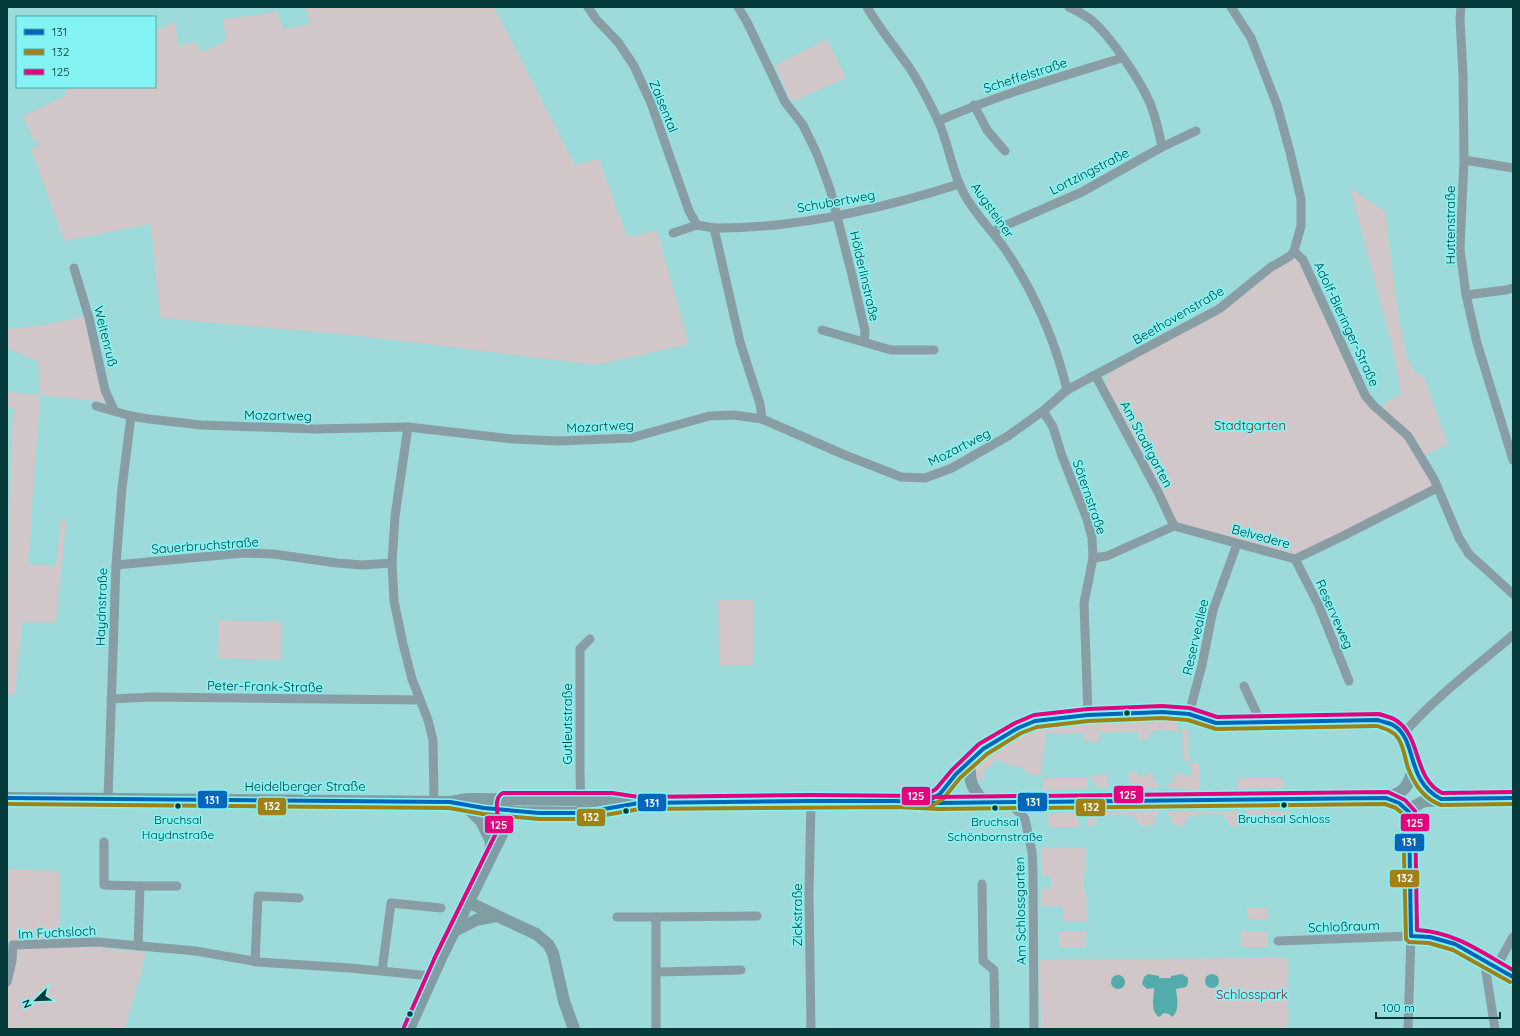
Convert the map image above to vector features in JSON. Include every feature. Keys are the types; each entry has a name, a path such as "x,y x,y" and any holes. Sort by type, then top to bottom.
{"main road":[{"path":"926,802 940,794 970,759 983,749 1000,737 1036,721 1088,715 1162,712 1188,714 1216,723 1257,721 1378,720 1393,725 1403,734 1414,766 1423,785 1433,795 1441,799"},
{"path":"970,759 969,771 972,785 977,795 985,802"},
{"path":"1386,798 1402,791 1408,784 1414,766"},
{"name":"Heidelberger Straße","path":"7,798 450,802"},
{"path":"450,802 464,805 503,805 612,799 638,803 811,801 939,803 1006,801 1037,802 1386,798 1399,802 1409,812"},
{"path":"1513,798 1441,799 1424,801 1411,808 1409,812 1411,936 1430,937 1455,944 1484,959 1513,977"},
{"path":"450,802 468,799 539,813 582,813 638,803"},
{"path":"464,805 481,821 490,839"},
{"path":"491,856 490,839 494,823 503,805"},
{"path":"409,1029 432,976 505,828 503,805"},
{"path":"468,902 536,934 548,944 552,953 568,1016 574,1029"},
{"path":"454,932 476,920 496,916"}],"street":[{"name":"Zaisental","path":"588,7 596,19 618,42 634,66 651,103 689,211 697,225"},
{"name":"Hölderlinstraße","path":"738,7 747,22 784,102 803,125 817,154 838,216 865,331 864,342"},
{"name":"Augsteiner","path":"867,7 875,22 917,80 938,121 959,184 973,209 993,232 1014,264 1038,307 1052,338 1067,390"},
{"path":"1069,7 1091,20 1137,79 1149,103 1158,128 1162,147"},
{"path":"1231,7 1251,38 1276,105 1290,152 1301,199 1301,226 1294,251"},
{"name":"Huttenstraße","path":"1461,7 1460,19 1463,75 1464,160 1460,249 1466,295 1477,343 1513,460"},
{"name":"Scheffelstraße","path":"938,121 974,105 1122,58"},
{"path":"974,105 987,130 1005,151"},
{"name":"Lortzingstraße","path":"993,232 1082,192 1162,147 1196,131"},
{"path":"1464,160 1513,168"},
{"name":"Schubertweg","path":"714,228 757,226 838,216 894,203 959,184"},
{"path":"673,233 697,225 714,228 740,342 760,404 762,419"},
{"name":"Beethovenstraße","path":"1067,390 1219,309 1271,267 1290,256 1294,251"},
{"name":"Adolf-Bieringer-Straße","path":"1294,251 1303,260 1365,394 1374,405 1408,436 1434,479 1459,538 1469,554 1513,594"},
{"name":"Weitenruß","path":"74,268 89,318 105,390 114,410"},
{"path":"1466,295 1513,288"},
{"path":"822,330 891,350 934,350"},
{"name":"Am Stadtgarten","path":"1093,376 1098,380 1158,492 1174,526"},
{"name":"Mozartweg","path":"96,406 148,420 215,426 316,429 408,427 513,439 575,440 631,438 709,416 734,415 762,419 845,455 901,477 925,478 952,468 1008,436 1043,411 1067,390"},
{"name":"Söternstraße","path":"1043,411 1053,427 1092,538 1093,558 1084,603 1088,715"},
{"name":"Haydnstraße","path":"108,799 116,565 122,488 131,416"},
{"path":"408,427 394,516 392,563 394,601 412,679 428,720 433,740 434,802"},
{"name":"Belvedere","path":"1174,526 1295,559 1438,488"},
{"path":"1093,558 1107,556 1174,526"},
{"name":"Reserveallee","path":"1188,714 1202,665 1213,610 1237,544"},
{"name":"Sauerbruchstraße","path":"116,565 244,553 273,554 349,564 392,563"},
{"name":"Reserveweg","path":"1295,559 1319,606 1349,681"},
{"path":"1403,734 1417,718 1513,635"},
{"name":"Gutleutstraße","path":"582,813 580,649 590,639"},
{"path":"1244,686 1257,714 1257,721"},
{"name":"Peter-Frank-Straße","path":"111,699 152,697 420,700"},
{"name":"Zickstraße","path":"811,801 809,894 811,1029"},
{"name":"Am Schlossgarten","path":"1006,801 1022,815 1027,825 1032,852 1034,1029"},
{"path":"104,842 104,885 177,886"},
{"path":"982,884 983,961 994,970 995,1029"},
{"path":"138,946 140,886"},
{"path":"255,962 258,896 299,898"},
{"path":"382,971 391,903 441,908"},
{"path":"656,916 656,1029"},
{"path":"617,917 757,916"},
{"path":"1408,1029 1411,936"},
{"name":"Schloßraum","path":"1278,941 1411,936"},
{"path":"1496,967 1513,938"},
{"name":"Im Fuchsloch","path":"7,982 12,961 13,945 96,942 196,951 255,962 432,976"},
{"path":"1484,959 1495,1029"},
{"path":"656,972 741,970"}],"green space":[{"path":"305,7 494,7 575,165 599,159 627,237 657,231 689,344 596,365 360,336 160,318 151,224 64,241 31,149 40,144 34,141 23,116 65,96 66,88 156,88 156,31 175,22 178,46 196,42 201,52 216,46 227,39 222,19 277,11 283,29 310,24"},
{"path":"827,39 846,78 791,102 775,65"},
{"name":"Stadtgarten","path":"1350,188 1385,211 1398,315 1407,358 1416,374 1423,375 1448,445 1421,457 1434,487 1296,556 1173,529 1104,385 1108,374 1273,269 1295,257 1302,262 1376,409 1401,394 1392,346"},
{"path":"86,316 106,397 104,402 40,395 38,362 8,348 7,329 44,325"},
{"path":"7,392 40,395 28,564 56,566 61,520 66,521 56,623 22,622 15,694 7,696 7,606 13,408 7,408"},
{"path":"718,600 753,600 754,665 719,666"},
{"path":"219,620 282,622 281,660 218,658"},
{"path":"1133,713 1135,719 1147,724 1158,719 1178,722 1178,733 1169,730 1158,730 1149,734 1149,739 1138,740 1138,732 1099,733 1099,742 1084,741 1084,733 1046,733 1042,775 1031,775 1020,767 1011,766 997,760 991,763 991,768 984,769 984,780 970,779 975,762 982,760 983,749 993,749 1027,730 1043,725 1089,722 1088,715"},
{"path":"1182,726 1188,731 1189,762 1183,761"},
{"path":"1190,763 1199,763 1199,790 1169,788 1168,784 1173,782 1172,779 1175,776 1174,773 1182,774 1183,776 1191,776"},
{"path":"1137,771 1137,776 1146,776 1147,773 1152,773 1155,782 1159,784 1158,788 1130,790 1129,772"},
{"path":"1107,774 1108,788 1098,787 1090,776"},
{"path":"1044,778 1088,778 1088,789 1044,790"},
{"path":"1238,778 1284,778 1284,788 1238,789"},
{"path":"1246,810 1292,811 1292,820 1246,820"},
{"path":"1088,811 1159,811 1159,816 1155,816 1153,826 1139,826 1137,820 1133,817 1120,814 1100,817 1097,819 1095,826 1088,826"},
{"path":"1168,811 1240,811 1240,826 1229,826 1227,819 1219,814 1193,815 1187,818 1185,826 1175,826 1172,822 1171,816 1168,816"},
{"path":"1078,812 1079,827 1049,827 1048,813"},
{"path":"1086,847 1084,891 1086,892 1087,921 1063,921 1062,906 1041,907 1041,889 1051,888 1051,876 1042,876 1041,848"},
{"path":"7,869 59,871 59,940 14,943 7,942"},
{"path":"1247,907 1267,907 1267,920 1247,919"},
{"path":"1241,931 1268,931 1268,947 1241,947"},
{"path":"1059,932 1086,932 1086,948 1059,948"},
{"path":"25,947 94,947 146,953 125,1029 7,1029 7,990 14,956 18,950"},
{"name":"Schlosspark","path":"1288,958 1288,1029 1041,1029 1040,959"}],"water":[{"path":"1148,974 1159,976 1159,978 1171,978 1171,976 1182,974 1188,978 1186,987 1176,989 1177,1008 1172,1017 1169,1014 1164,1013 1159,1017 1154,1011 1154,988 1147,989 1142,984 1144,977"},
{"path":"1209,974 1215,974 1219,978 1219,984 1215,988 1209,988 1205,984 1205,978"},
{"path":"1115,975 1121,975 1125,979 1125,985 1121,989 1115,989 1111,985 1111,979"}],"transit line":[{"name":"125","path":"404,1027 436,955 499,827 497,803 500,795 503,793 612,793 639,797 811,795 924,796 936,789 952,770 979,744 1015,723 1034,715 1088,709 1162,706 1190,708 1217,717 1379,714 1395,720 1405,728 1415,747 1426,778 1442,793 1513,792"},
{"name":"131","path":"915,802 926,802 940,794 956,774 983,749 1018,728 1035,721 1088,715 1162,712 1189,714 1216,723 1378,720 1393,725 1401,731 1422,782 1430,791 1441,799 1513,798"},
{"name":"132","path":"915,808 928,808 943,799 960,778 987,754 1021,733 1037,727 1088,721 1162,718 1188,720 1216,729 1377,726 1389,730 1396,736 1402,745 1413,780 1420,790 1435,802 1441,805 1513,804"},
{"name":"125","path":"916,796 1388,792 1405,800 1415,811 1417,930 1456,939 1479,950 1513,970"},
{"name":"131","path":"7,798 450,802 484,808 539,813 581,813 639,803 811,801 896,801 939,803 1386,798 1399,803 1409,812 1411,936 1430,937 1455,944 1513,977"},
{"name":"132","path":"7,804 449,808 483,814 539,819 582,819 640,809 896,807 939,809 1385,804 1396,808 1403,814 1406,939 1409,942 1429,943 1453,950 1510,982"}],"place":[{"name":"Bruchsal Schloss","path":"1284,805"},
{"name":"Bruchsal Haydnstraße","path":"178,806"},
{"name":"Bruchsal Schönbornstraße","path":"995,808"}]}
